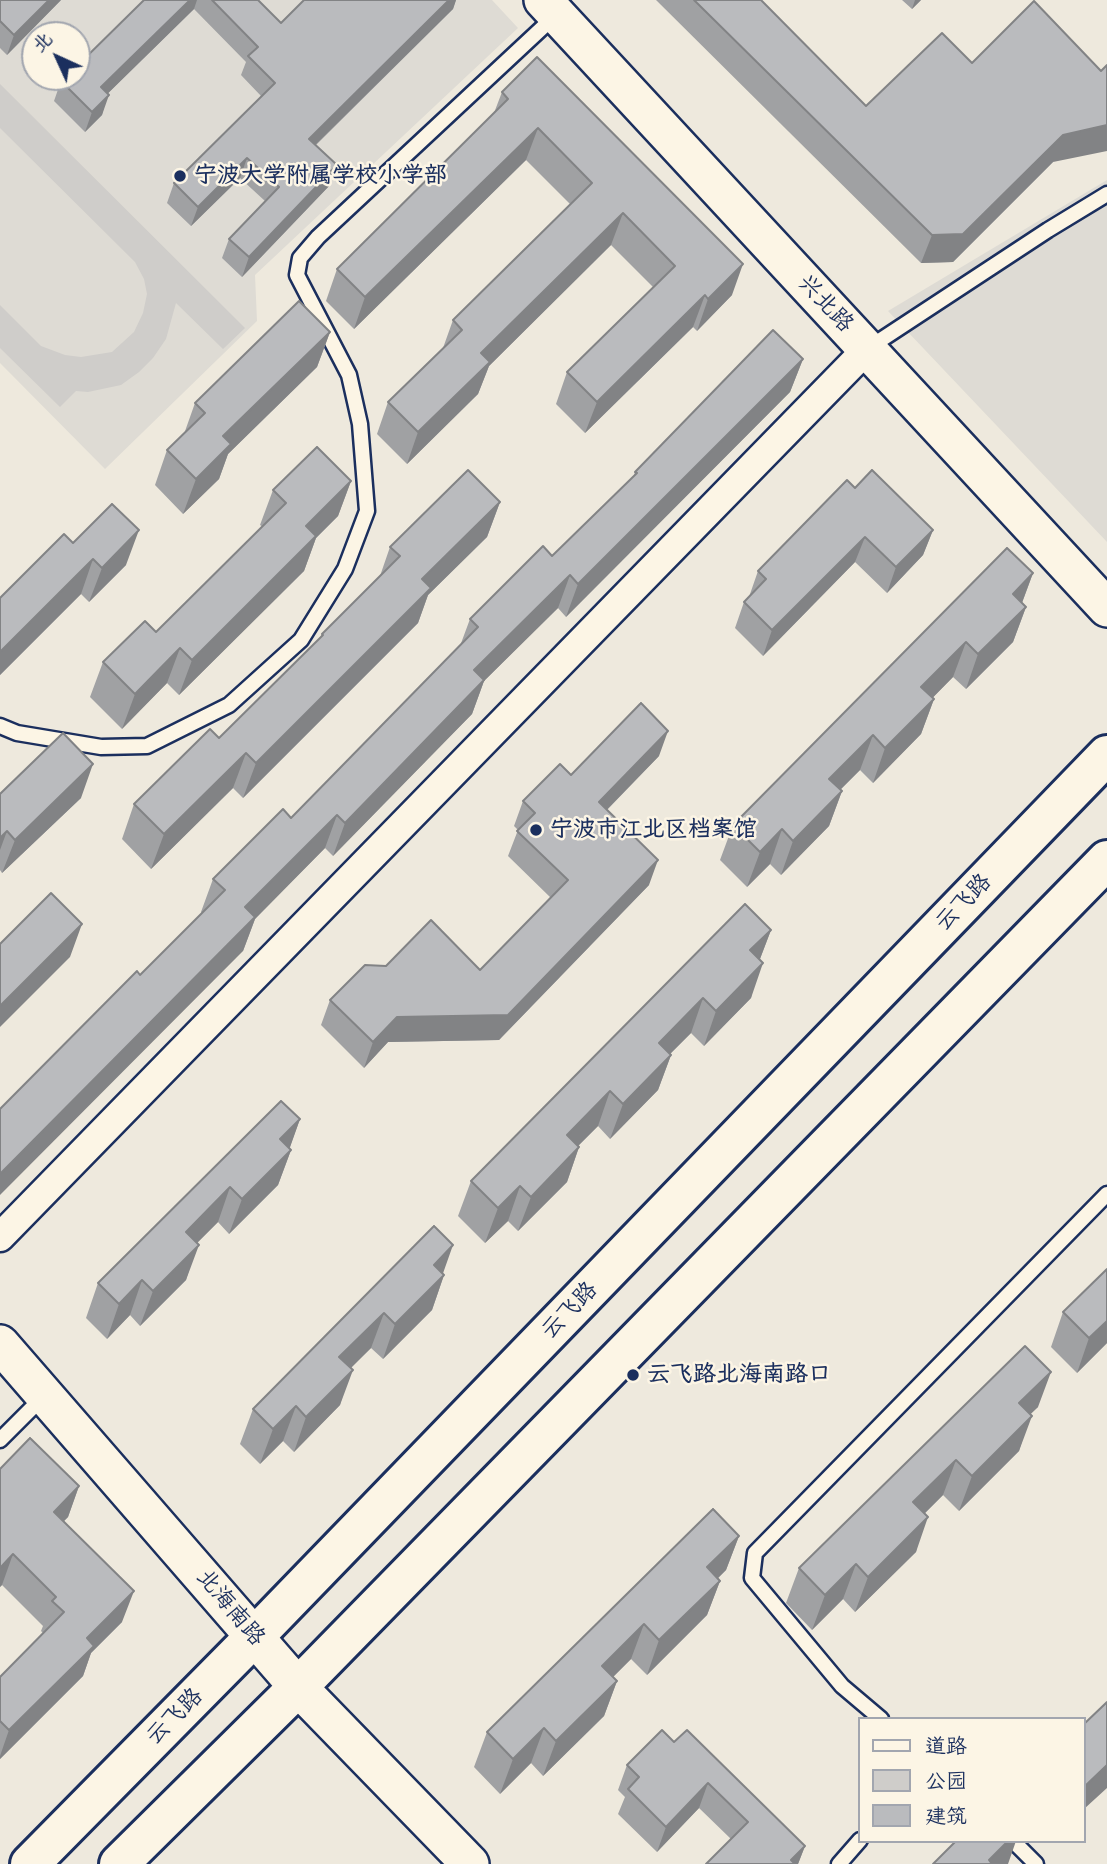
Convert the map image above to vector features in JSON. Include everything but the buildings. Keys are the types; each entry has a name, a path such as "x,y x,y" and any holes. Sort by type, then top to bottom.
{"main road":[{"name":"云飞路","path":"30,1864 255,1636 1107,755"},
{"path":"120,1864 298,1687 1107,860"}],"street":[{"name":"兴北路","path":"550,7 1107,608"},
{"path":"0,1237 867,349"},
{"name":"北海南路","path":"0,1344 298,1687 470,1864"}],"lane":[{"path":"0,726 17,733 101,747 147,746 229,705 301,640 345,569 367,511 360,424 349,375 297,275 300,258 550,7"},
{"path":"867,349 1107,194"},
{"path":"879,1717 842,1686 752,1578 755,1553 1107,1194"},
{"path":"0,1440 45,1395"},
{"path":"839,1864 858,1842"},
{"path":"1015,1843 1036,1864"}],"shaded area":[{"name":"宁波大学附属学校小学部","path":"0,0 492,0 518,28 255,275 257,321 105,469 0,363"},
{"path":"1107,180 1107,542 888,311"}],"green space":[{"path":"0,84 245,328 223,349 176,303 166,339 139,372 121,385 88,392 76,391 60,407 0,348 0,305 41,346 65,355 81,357 112,352 134,332 143,313 147,294 144,279 135,262 0,128"}],"place":[{"name":"宁波大学附属学校小学部","path":"180,176"},
{"name":"宁波市江北区档案馆","path":"536,830"},
{"name":"云飞路北海南路口","path":"633,1375"}]}
